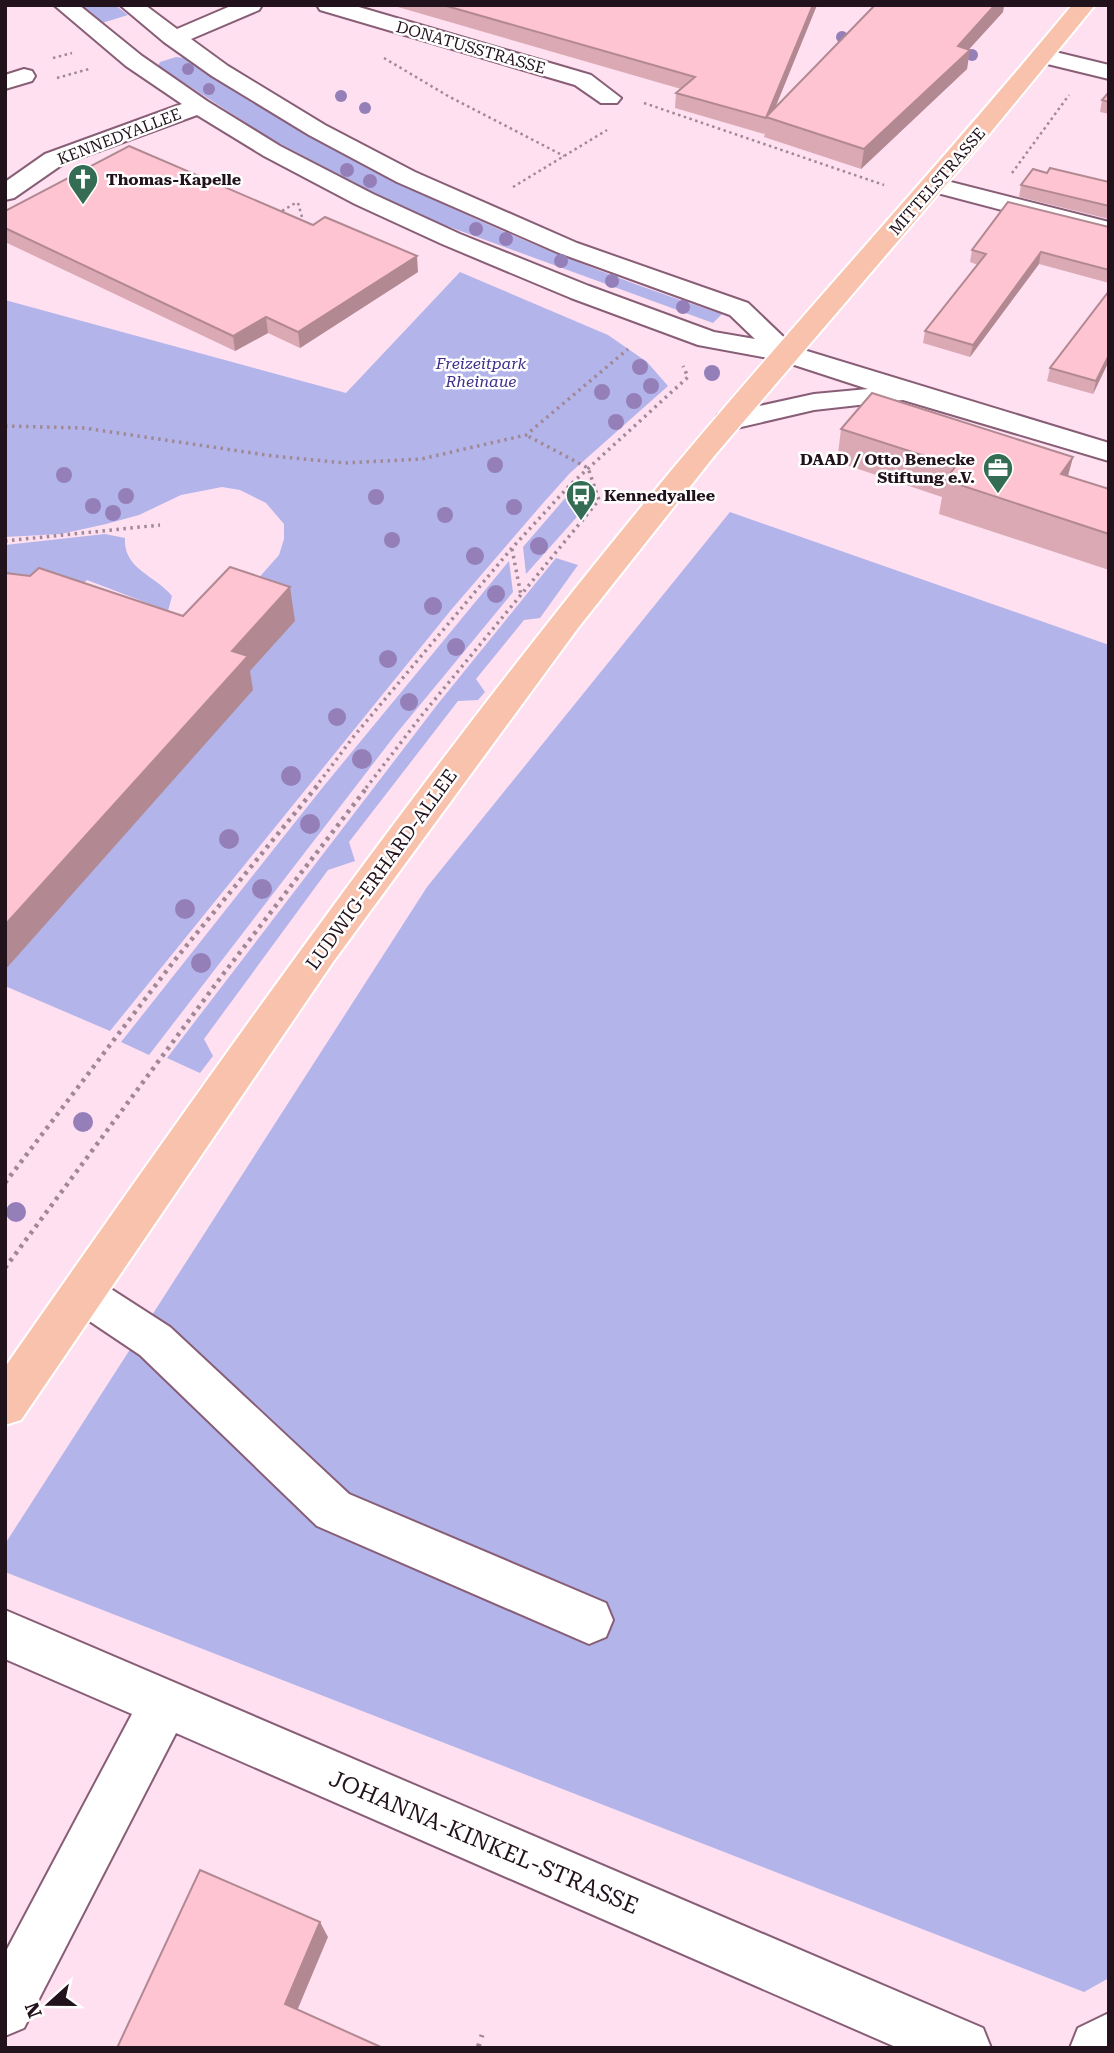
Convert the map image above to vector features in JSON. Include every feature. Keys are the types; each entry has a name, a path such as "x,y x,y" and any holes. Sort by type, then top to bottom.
{"main road":[{"name":"MITTELSTRASSE","path":"784,353 928,192 1084,5"},
{"name":"LUDWIG-ERHARD-ALLEE","path":"5,1405 216,1098 413,821 545,647 784,353"}],"street":[{"name":"KENNEDYALLEE","path":"65,5 134,61 199,106 272,151 364,199 450,239 580,292 708,339 784,353 1109,452"},
{"name":"KENNEDYALLEE","path":"131,5 259,97 317,130 476,209 568,248 739,309 784,353"},
{"path":"111,42 172,37 194,31 251,5"},
{"name":"DONATUSSTRASSE","path":"328,5 583,80 609,98"},
{"path":"134,61 172,37"},
{"path":"1043,56 1099,70"},
{"name":"KENNEDYALLEE","path":"5,193 54,159 199,106"},
{"path":"928,192 992,199 1109,230"},
{"name":"KENNEDYALLEE","path":"728,421 814,402 909,393"},
{"path":"82,1293 155,1341 333,1510 589,1620"},
{"name":"JOHANNA-KINKEL-STRASSE","path":"5,1634 963,2048"},
{"path":"5,2009 164,1704"},
{"path":"1098,2048 1109,2042"}],"path":[{"path":"378,54 448,96 565,156"},
{"path":"992,199 1099,70"},
{"path":"476,209 618,124 609,98"},
{"path":"669,112 928,192"},
{"path":"274,215 305,197"},
{"path":"293,230 302,217 297,202"},
{"path":"5,426 84,428 273,456 345,463 421,458 526,435 627,349 638,352"},
{"path":"5,1183 174,961 354,736 512,548 589,468 688,377 681,364"},
{"path":"5,1269 249,940 422,715 599,500 589,468 526,435"},
{"path":"5,541 160,525"},
{"path":"512,548 521,595"},
{"path":"478,2048 482,2035"}],"green space":[{"path":"80,5 115,5 128,15 102,23"},
{"path":"176,57 184,58 311,136 444,204 581,263 722,314 713,323 414,214 271,139 158,66 160,62"},
{"name":"Freizeitpark Rheinaue","path":"460,272 608,335 647,362 668,386 570,473 544,502 451,610 110,1031 5,986 5,970 238,685 247,591 279,555 284,539 284,524 266,503 240,490 222,487 181,495 139,515 106,524 61,534 5,537 5,300 346,393"},
{"path":"577,490 591,494 592,500 526,574 523,547 567,496"},
{"path":"730,512 1109,645 1109,1978 1084,1992 5,1572 5,1544 427,887"},
{"path":"105,534 125,538 129,557 141,571 172,596 168,611 87,580 60,605 5,587 5,545"},
{"path":"556,558 578,565 540,618 524,620 476,679 485,692 478,700 458,701 349,842 355,861 328,870 204,1039 213,1056 200,1073 167,1058 437,705"},
{"path":"509,561 513,592 396,734 149,1055 121,1042 323,787"}],"building":[{"path":"443,5 813,5 766,118 676,93 695,77"},
{"path":"875,5 995,5 958,46 970,50 864,149 766,117"},
{"path":"1109,92 1109,102 1102,100"},
{"path":"129,146 313,225 325,217 417,256 298,332 266,317 233,336 5,228 5,211"},
{"path":"1050,168 1109,182 1109,206 1021,185 1033,169 1047,173"},
{"path":"1008,202 1109,227 1109,270 1041,252 973,345 925,331 986,254 972,250"},
{"path":"1109,291 1109,355 1096,381 1050,368"},
{"path":"872,393 1073,457 1061,474 1109,489 1109,534 945,480 956,466 841,429"},
{"path":"230,567 290,587 232,651 248,656 5,925 5,573 30,576 39,568 183,616"},
{"path":"200,1870 320,1922 285,2004 383,2048 117,2048"}],"place":[{"name":"Thomas-Kapelle","path":"83,206"},
{"name":"DAAD / Otto Benecke Stiftung e.V.","path":"998,495"},
{"name":"Kennedyallee","path":"581,522"}]}
